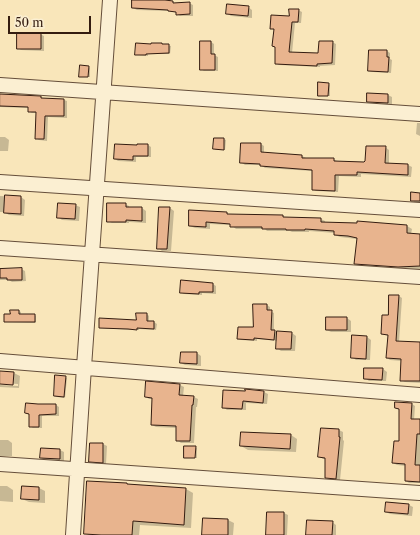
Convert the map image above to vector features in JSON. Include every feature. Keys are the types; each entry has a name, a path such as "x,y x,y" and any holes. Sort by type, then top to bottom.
{"street":[{"path":"73,535 110,0"},
{"path":"0,86 420,114"},
{"path":"0,182 420,210"},
{"path":"0,248 420,277"},
{"path":"0,361 420,395"},
{"path":"0,464 420,493"}],"building":[{"path":"132,0 165,0 173,1 173,3 190,2 190,14 176,15 176,12 168,10 132,8"},
{"path":"227,4 249,6 248,16 226,14"},
{"path":"289,9 299,9 298,22 292,22 289,52 318,53 319,41 333,41 332,63 317,64 317,66 275,64 275,47 272,46 274,29 270,29 271,15 289,16"},
{"path":"17,33 41,33 41,49 17,49"},
{"path":"200,41 211,41 211,54 215,54 215,70 200,70"},
{"path":"136,43 169,44 169,53 135,55"},
{"path":"369,50 387,50 387,57 389,57 388,72 368,71"},
{"path":"80,65 89,66 88,77 79,77"},
{"path":"318,82 329,83 328,96 318,96"},
{"path":"367,93 388,94 388,103 367,102"},
{"path":"0,94 64,99 64,116 45,116 44,139 35,139 36,112 28,112 28,107 0,106"},
{"path":"214,138 224,138 224,150 213,149"},
{"path":"241,143 261,143 261,152 302,155 302,158 334,158 334,161 364,162 366,146 386,146 385,163 408,164 408,175 357,172 357,175 335,175 335,191 312,190 312,170 240,163"},
{"path":"115,144 148,144 148,156 133,156 133,160 114,159"},
{"path":"411,192 420,193 420,201 411,201"},
{"path":"5,195 21,196 21,214 4,213"},
{"path":"58,203 76,204 75,219 57,218"},
{"path":"107,203 126,203 126,207 142,207 142,221 126,220 126,222 107,222"},
{"path":"159,207 170,207 167,249 157,249"},
{"path":"189,210 227,212 227,214 283,215 283,217 321,218 321,222 357,223 357,221 407,225 407,233 420,234 420,266 398,267 354,264 357,238 334,235 334,231 262,229 262,227 230,227 230,224 206,222 206,227 189,226"},
{"path":"22,268 22,280 7,280 7,278 0,278 0,269"},
{"path":"181,280 213,283 213,292 199,292 199,294 180,293"},
{"path":"389,295 399,295 396,341 420,342 420,381 400,381 401,359 386,358 388,335 381,334 382,315 388,315"},
{"path":"253,304 267,304 267,310 272,310 271,330 275,330 274,340 254,338 254,340 237,339 238,327 253,327"},
{"path":"10,310 19,310 19,314 35,314 35,322 4,322 4,314 10,314"},
{"path":"136,313 147,313 147,321 154,321 154,329 137,328 137,330 99,328 99,318 136,320"},
{"path":"326,317 347,317 347,330 326,330"},
{"path":"277,331 292,332 291,349 276,349"},
{"path":"352,335 367,336 366,359 351,358"},
{"path":"181,352 197,352 197,364 180,363"},
{"path":"364,368 383,368 382,380 364,379"},
{"path":"0,371 14,372 13,385 0,384"},
{"path":"55,375 66,376 64,397 54,396"},
{"path":"146,381 180,384 179,395 194,396 190,441 176,441 176,426 151,425 152,398 145,397"},
{"path":"245,389 264,391 263,403 243,401 242,409 222,408 223,390 245,391"},
{"path":"395,402 412,403 411,419 420,419 420,434 417,434 415,465 420,465 420,482 405,481 405,464 392,463 394,441 399,441 399,409 395,408"},
{"path":"26,403 56,404 56,414 39,415 39,427 29,427 29,414 25,413"},
{"path":"321,428 339,429 340,437 336,479 325,478 325,458 318,457"},
{"path":"241,432 291,434 290,449 240,446"},
{"path":"90,443 103,443 103,463 89,462"},
{"path":"184,446 196,446 195,458 184,458"},
{"path":"41,448 60,449 60,459 40,458"},
{"path":"87,481 186,488 184,525 133,521 132,535 84,534"},
{"path":"22,486 39,487 39,500 21,499"},
{"path":"386,502 409,504 408,514 385,512"},
{"path":"267,512 284,512 284,535 266,535"},
{"path":"203,518 228,519 228,535 202,535"},
{"path":"307,520 333,521 332,535 306,535"}]}
